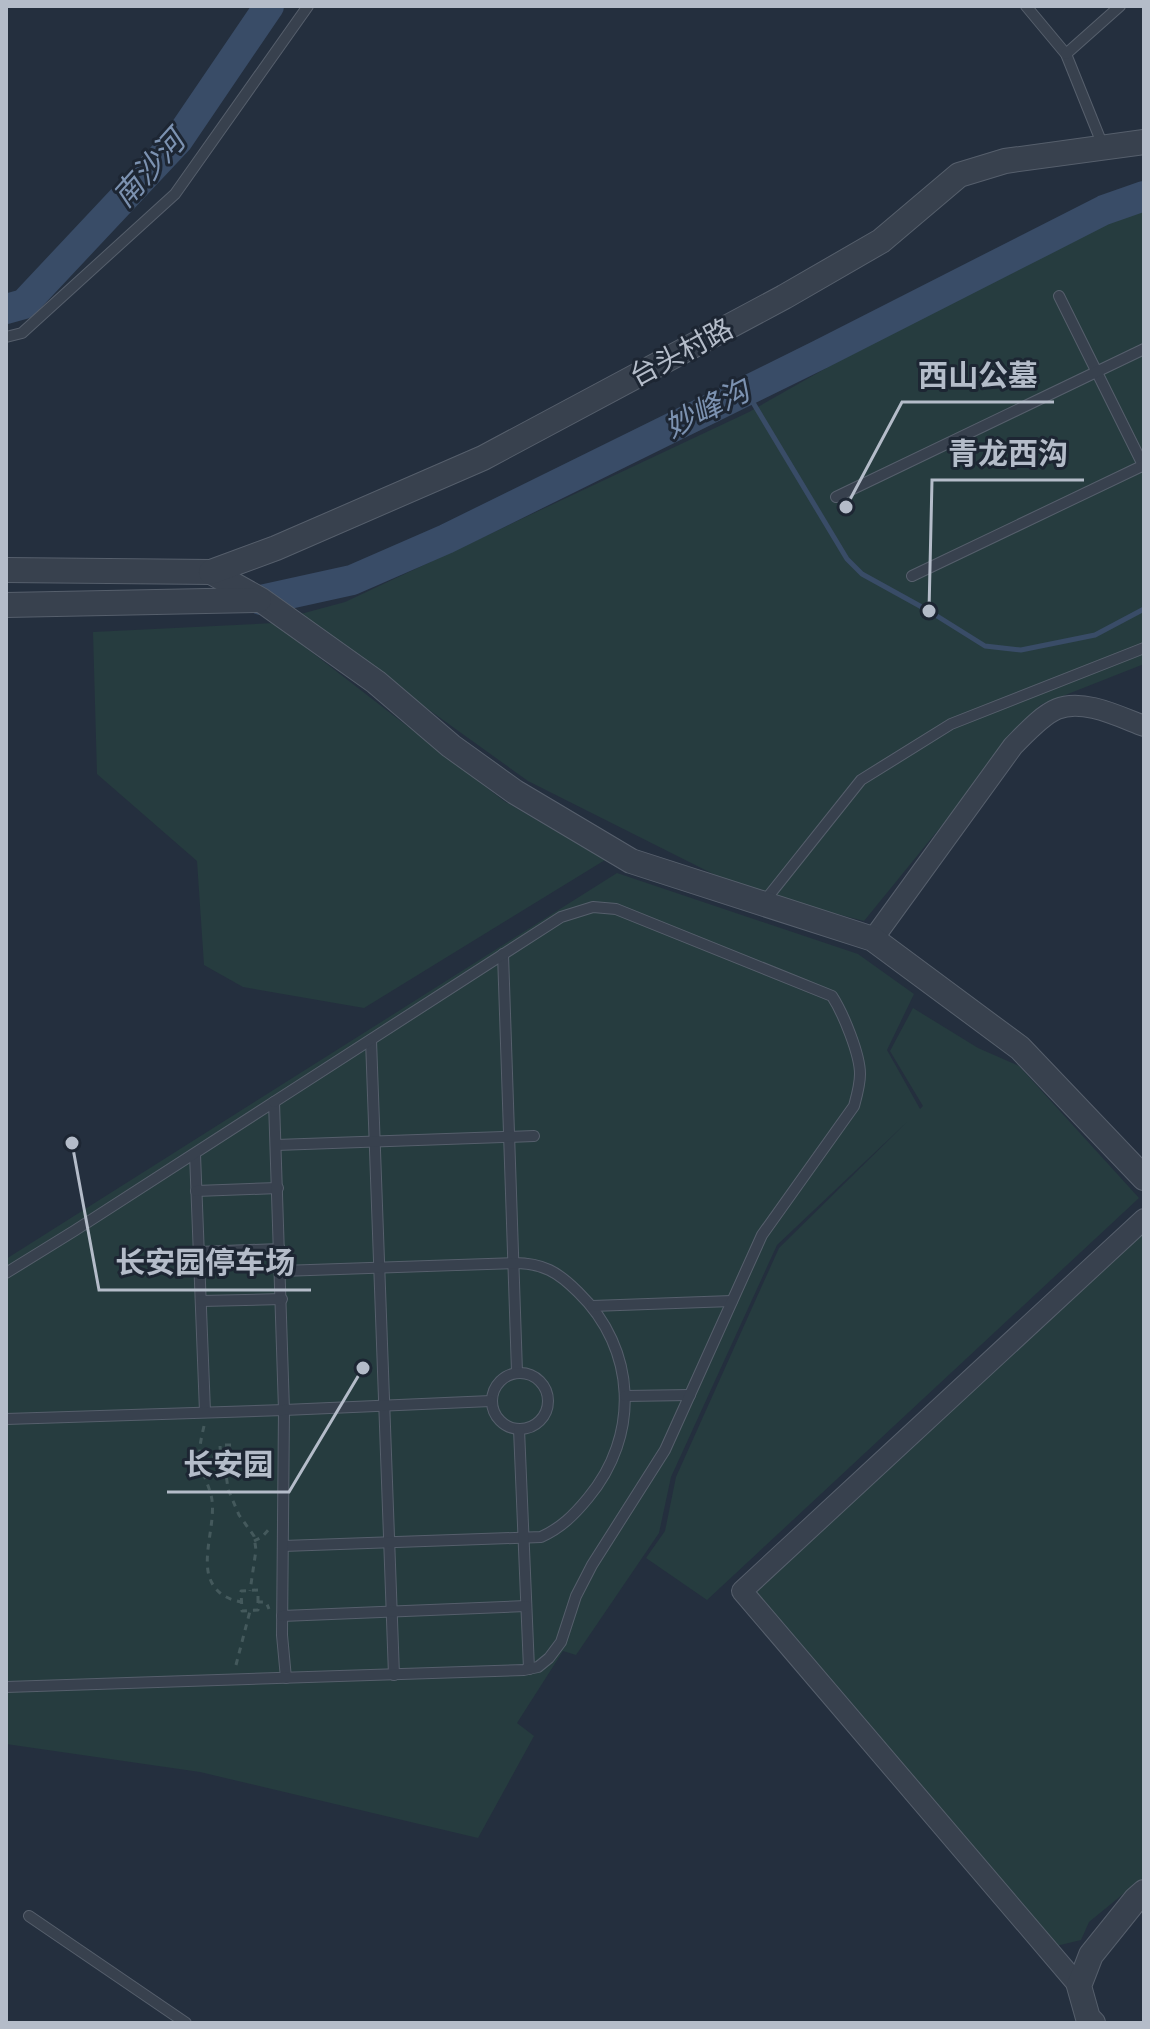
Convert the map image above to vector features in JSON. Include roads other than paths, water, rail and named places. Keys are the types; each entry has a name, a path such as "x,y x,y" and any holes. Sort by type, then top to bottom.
{"street":[{"name":"台头村路","path":"211,572 276,548 483,458 784,297 881,241 959,175 1005,161 1144,142"},
{"path":"6,570 211,572 261,600 376,682 451,746 515,792 631,861 873,939 1020,1048 1144,1178"},
{"path":"6,605 261,600"},
{"path":"873,939 1013,746 1032,727 1058,708 1084,705 1144,726"},
{"path":"1093,2023 1088,2018 1079,1986 742,1591 1144,1219"},
{"path":"1079,1986 1091,1955 1144,1892"}],"lane":[{"path":"6,337 22,333 175,194 308,6"},
{"path":"1026,6 1066,54 1104,149"},
{"path":"1066,54 1120,6"},
{"path":"912,576 1144,466 1059,296"},
{"path":"836,497 1144,349"},
{"path":"763,903 861,780 951,724 1144,648"},
{"path":"6,1273 561,917 593,907 616,909 832,996 848,1029 860,1070 854,1106 762,1235 665,1450 592,1565 576,1596 561,1642 538,1667 394,1675 6,1687"},
{"path":"503,954 517,1372"},
{"path":"371,1040 394,1675"},
{"path":"274,1102 282,1299 282,1616 286,1678"},
{"path":"276,1145 534,1136"},
{"path":"195,1154 205,1412"},
{"path":"196,1191 278,1188"},
{"path":"198,1252 280,1249"},
{"path":"281,1271 514,1263 543,1266 558,1275 592,1306 607,1329 625,1382 626,1408 621,1437 600,1485 577,1512 556,1530 541,1537 283,1546"},
{"path":"201,1301 282,1299"},
{"path":"592,1306 732,1301"},
{"path":"517,1372 530,1374 545,1386 548,1404 540,1421 519,1429 504,1425 497,1418 491,1401 497,1383 517,1372"},
{"path":"625,1396 690,1395"},
{"path":"6,1419 491,1401"},
{"path":"519,1429 529,1669"},
{"path":"282,1616 526,1606"},
{"path":"29,1916 186,2023"}],"waterway":[{"name":"南沙河","path":"6,309 24,304 178,140 269,6"},
{"name":"妙峰沟","path":"261,600 352,580 446,539 1104,210 1144,196"},
{"path":"746,391 847,559 862,574 985,646 1021,650 1095,635 1144,609"}],"place":[{"name":"西山公墓","path":"846,507"},
{"name":"青龙西沟","path":"929,611"},
{"name":"长安园停车场","path":"72,1143"},
{"name":"长安园","path":"363,1368"}]}
